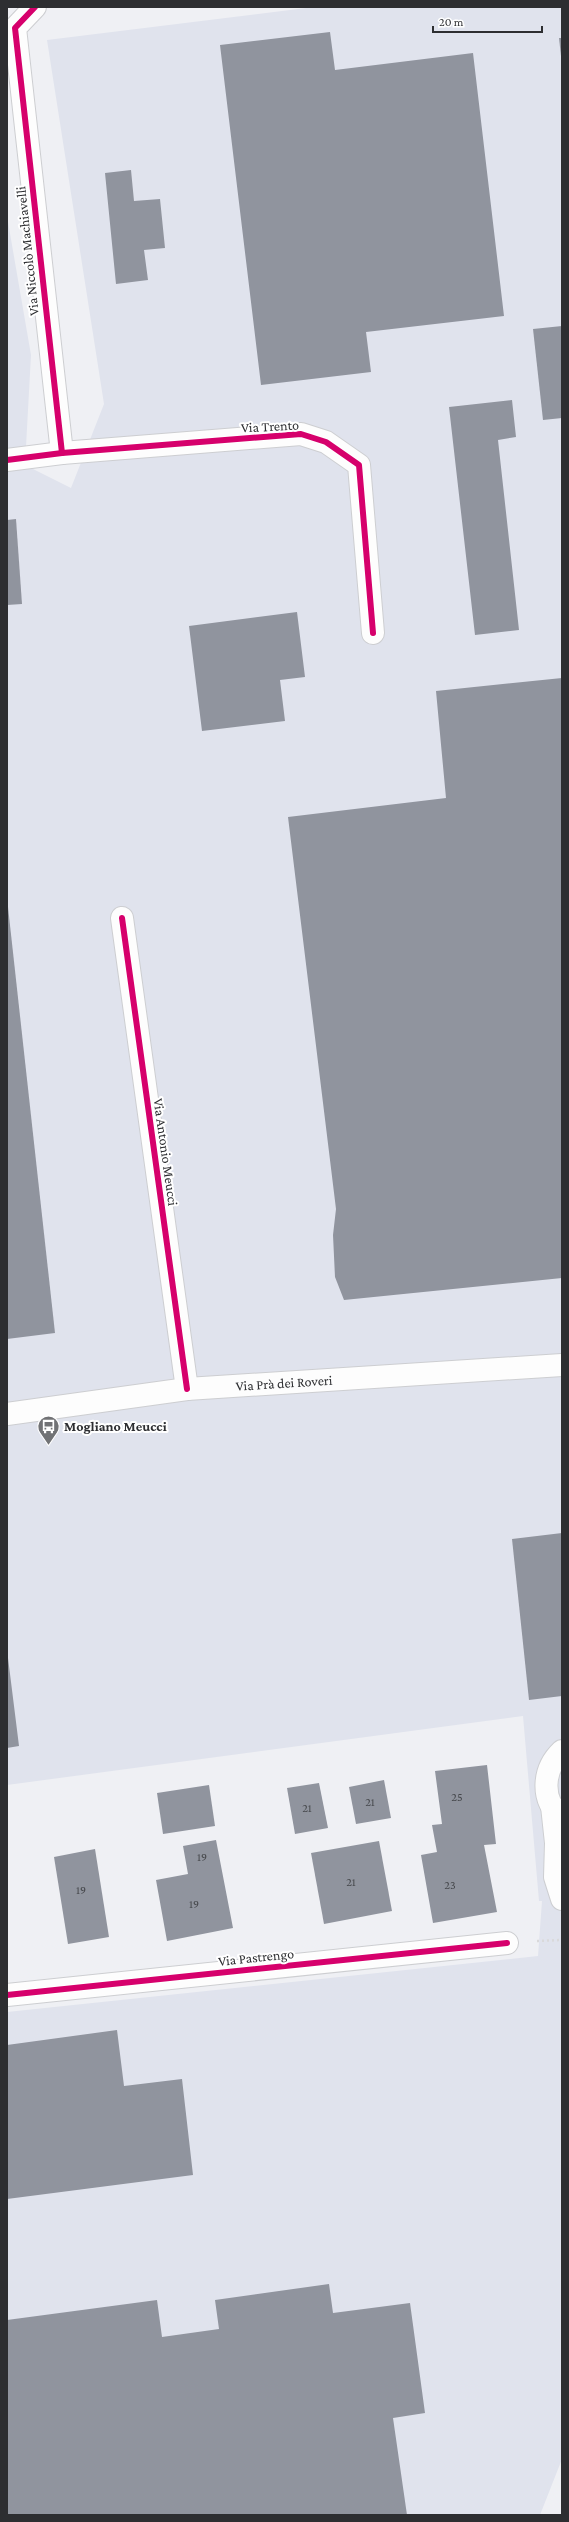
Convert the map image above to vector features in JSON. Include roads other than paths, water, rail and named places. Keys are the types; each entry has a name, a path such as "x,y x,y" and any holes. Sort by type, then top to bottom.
{"street":[{"name":"Via Niccolò Machiavelli","path":"36,7 15,28 62,453"},
{"name":"Via Trento","path":"7,460 62,453 301,434 326,442 359,465 374,633"},
{"name":"Via Antonio Meucci","path":"122,918 187,1389"},
{"name":"Via Prà dei Roveri","path":"7,1414 187,1389 562,1365"},
{"path":"562,1751 552,1762 547,1774 546,1787 557,1812 554,1877 562,1899"},
{"name":"Via Pastrengo","path":"7,1995 507,1944"}],"place":[{"name":"Mogliano Meucci","path":"48,1446"}]}
